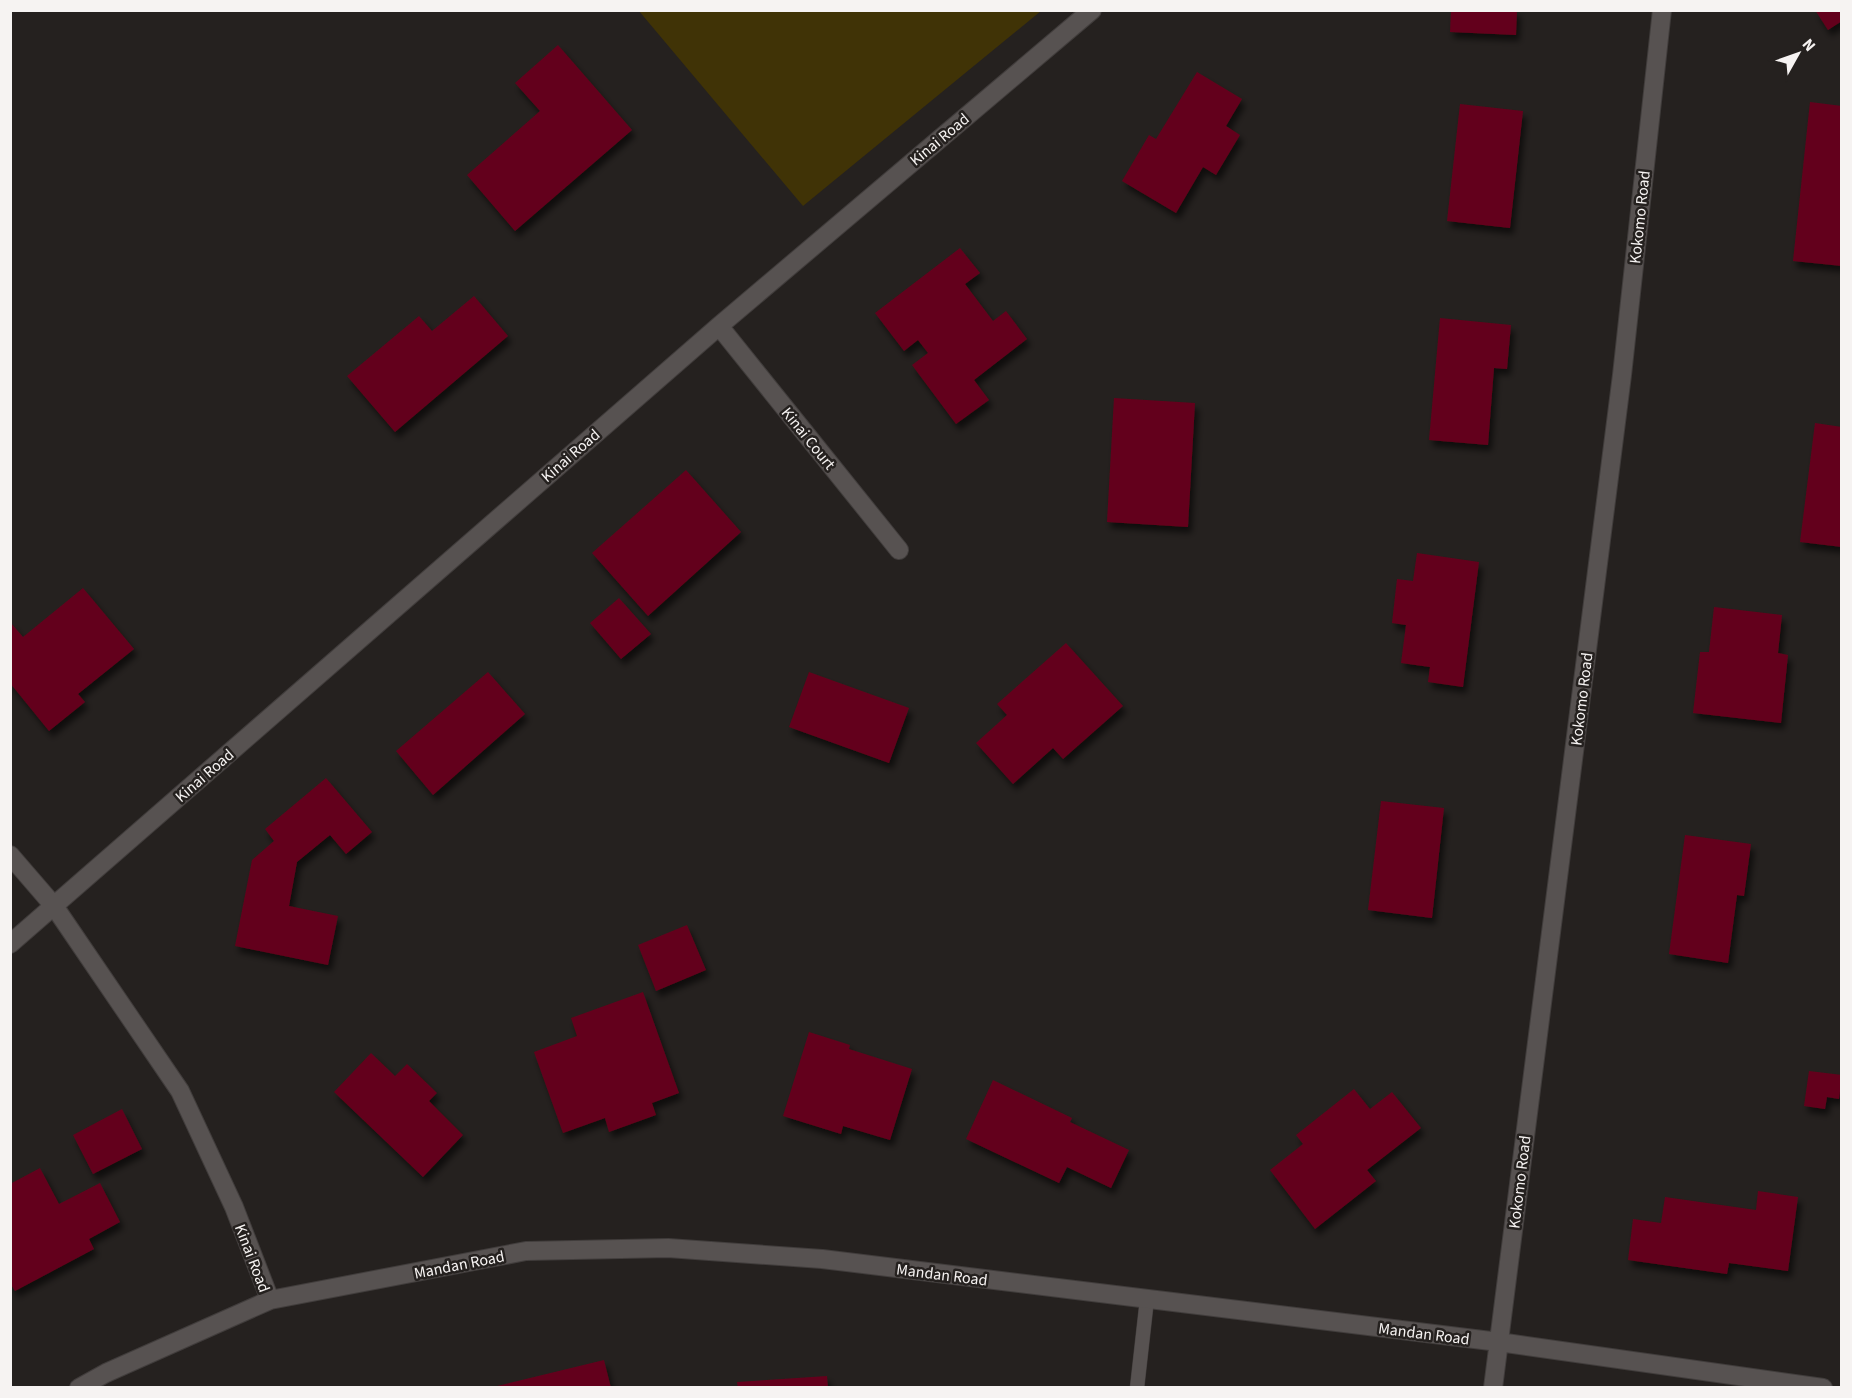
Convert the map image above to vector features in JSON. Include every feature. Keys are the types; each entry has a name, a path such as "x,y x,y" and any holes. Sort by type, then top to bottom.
{"street":[{"name":"Kinai Road","path":"10,944 718,326 1092,10"},
{"name":"Kokomo Road","path":"1493,1388 1622,375 1662,10"},
{"name":"Kinai Court","path":"718,326 899,550"},
{"path":"10,855 54,906"},
{"name":"Kinai Road","path":"54,906 180,1091 234,1207 270,1300"},
{"name":"Mandan Road","path":"79,1388 106,1373 270,1300 526,1251 668,1248 822,1259 1499,1342 1823,1388"}],"lane":[{"path":"1137,1388 1148,1299"}],"shaded area":[{"path":"639,11 1041,11 803,206"}],"building":[{"path":"1451,10 1517,10 1516,35 1450,32"},
{"path":"1815,10 1842,10 1842,21 1828,30"},
{"path":"558,45 632,130 515,231 467,175 540,111 515,83"},
{"path":"1197,72 1242,99 1226,126 1240,135 1216,175 1203,167 1176,213 1122,181 1149,135 1156,139"},
{"path":"1810,102 1842,106 1842,266 1793,261"},
{"path":"1460,104 1523,111 1510,228 1447,221"},
{"path":"960,248 980,273 965,284 993,321 1006,311 1027,339 974,380 989,400 956,424 912,365 928,353 918,340 904,351 875,313"},
{"path":"474,296 508,336 395,432 347,376 419,316 432,331"},
{"path":"1440,318 1511,325 1507,369 1494,368 1488,445 1429,440"},
{"path":"1114,398 1195,403 1188,527 1107,522"},
{"path":"1815,423 1842,427 1842,547 1800,542"},
{"path":"686,470 741,532 648,616 592,553"},
{"path":"1417,553 1479,562 1463,687 1428,682 1430,667 1401,663 1406,625 1392,623 1397,579 1413,581"},
{"path":"83,588 134,649 78,694 85,702 49,731 10,683 10,622 23,637"},
{"path":"619,598 651,634 621,659 590,623"},
{"path":"1714,607 1782,615 1778,653 1788,655 1781,723 1693,713 1700,652 1709,652"},
{"path":"1066,643 1123,706 1063,759 1053,748 1013,784 976,743 1007,715 997,704"},
{"path":"488,672 525,714 433,795 396,751"},
{"path":"809,672 909,708 889,763 789,727"},
{"path":"326,778 372,832 346,854 330,835 297,862 289,906 338,916 328,965 235,946 252,860 274,841 265,829"},
{"path":"1381,801 1444,808 1432,918 1368,910"},
{"path":"1685,835 1751,844 1744,896 1737,895 1728,963 1669,954"},
{"path":"687,925 706,970 656,991 638,945"},
{"path":"643,992 679,1093 652,1103 656,1115 609,1132 605,1118 563,1133 534,1052 577,1036 571,1018"},
{"path":"809,1032 850,1045 849,1049 912,1069 890,1140 843,1126 841,1134 783,1116"},
{"path":"371,1053 395,1076 407,1064 437,1093 429,1101 463,1135 423,1177 334,1092"},
{"path":"1809,1071 1842,1075 1839,1099 1827,1097 1825,1109 1804,1106"},
{"path":"993,1080 1072,1118 1070,1122 1129,1150 1111,1188 1067,1167 1059,1183 966,1139"},
{"path":"1354,1089 1370,1109 1392,1092 1421,1128 1367,1170 1376,1181 1315,1229 1270,1170 1303,1144 1296,1135"},
{"path":"122,1109 142,1149 93,1174 73,1135"},
{"path":"40,1168 59,1204 100,1183 120,1222 89,1239 94,1249 15,1291 10,1283 10,1184"},
{"path":"1758,1191 1798,1197 1788,1271 1729,1263 1727,1274 1628,1260 1633,1219 1661,1223 1665,1197 1756,1210"},
{"path":"604,1360 611,1388 493,1388 493,1387"},
{"path":"827,1376 828,1388 738,1388 737,1382"}]}
